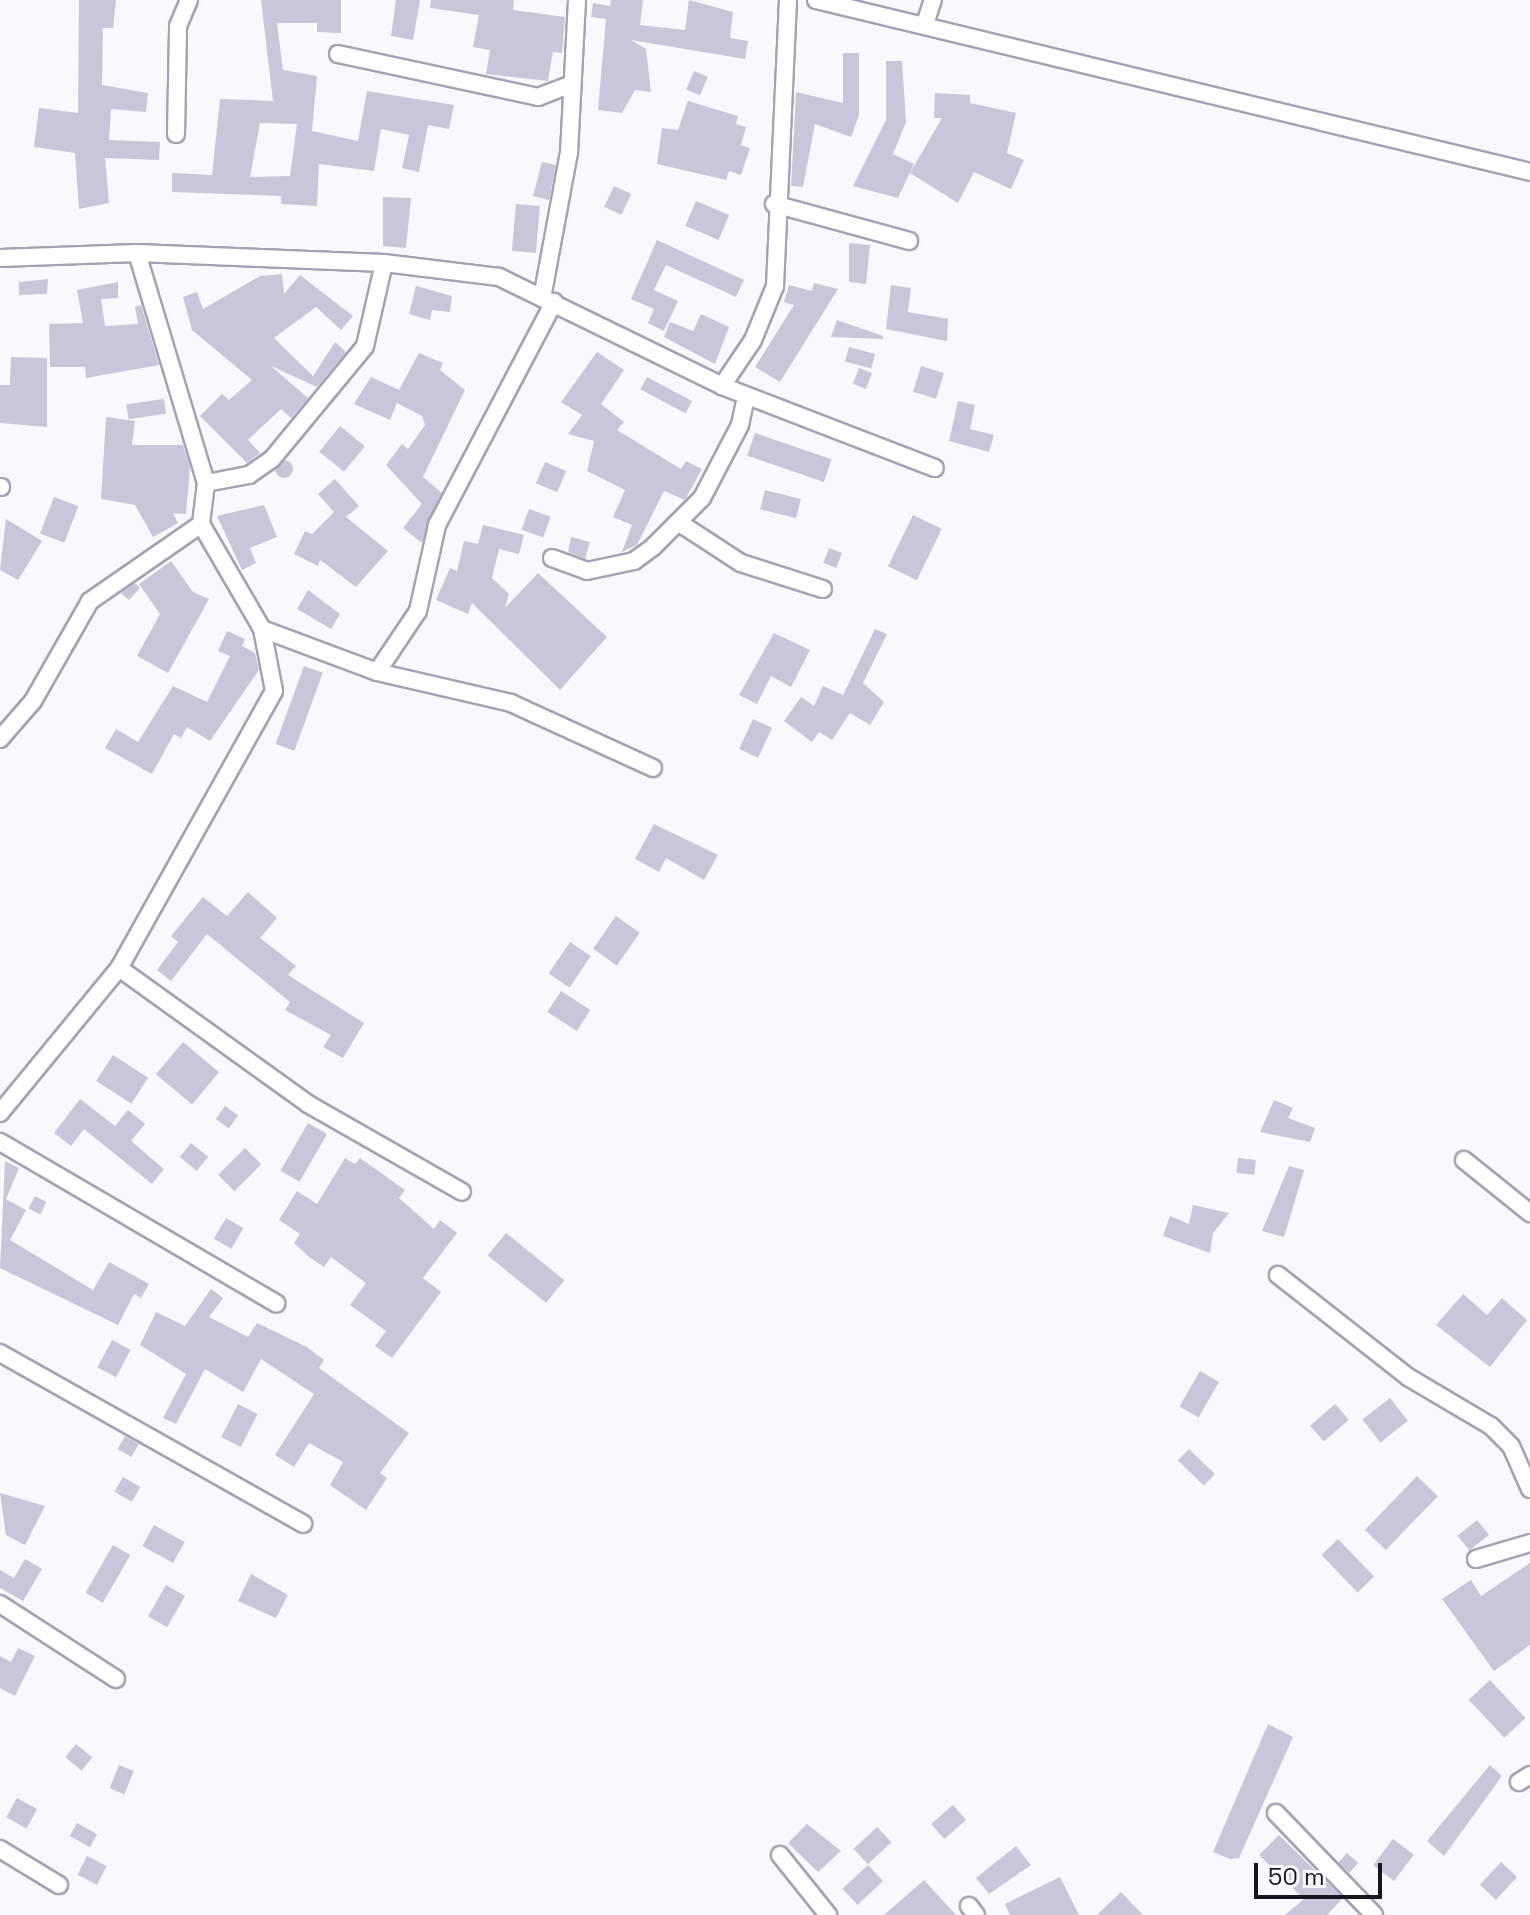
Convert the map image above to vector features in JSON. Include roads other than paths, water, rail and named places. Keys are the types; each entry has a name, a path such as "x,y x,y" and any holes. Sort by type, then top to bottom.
{"street":[{"path":"176,134 178,26 189,0"},
{"path":"377,672 418,611 437,525 548,300 568,169 567,86 577,0"},
{"path":"722,386 775,286 774,204 788,0"},
{"path":"816,0 1530,172"},
{"path":"925,24 933,0"},
{"path":"338,54 538,97 567,86"},
{"path":"774,204 909,241"},
{"path":"0,258 137,253 384,263 499,277 722,386 935,468"},
{"path":"0,1113 119,968 274,691 262,629 201,524 206,483 137,253"},
{"path":"206,483 249,475 272,459 365,346 384,263"},
{"path":"552,558 587,571 634,561 678,522 723,462 746,396"},
{"path":"678,522 741,563 823,589"},
{"path":"0,739 33,701 90,601 201,524"},
{"path":"262,629 377,672 511,703 653,768"},
{"path":"119,968 308,1104 462,1192"},
{"path":"0,1142 276,1303"},
{"path":"1464,1160 1530,1213"},
{"path":"1278,1275 1408,1377 1491,1426 1511,1446 1530,1489"},
{"path":"0,1353 303,1524"},
{"path":"1476,1559 1530,1543"},
{"path":"0,1604 116,1679"},
{"path":"1276,1813 1374,1915"},
{"path":"0,1849 59,1885"},
{"path":"780,1855 828,1915"}]}
